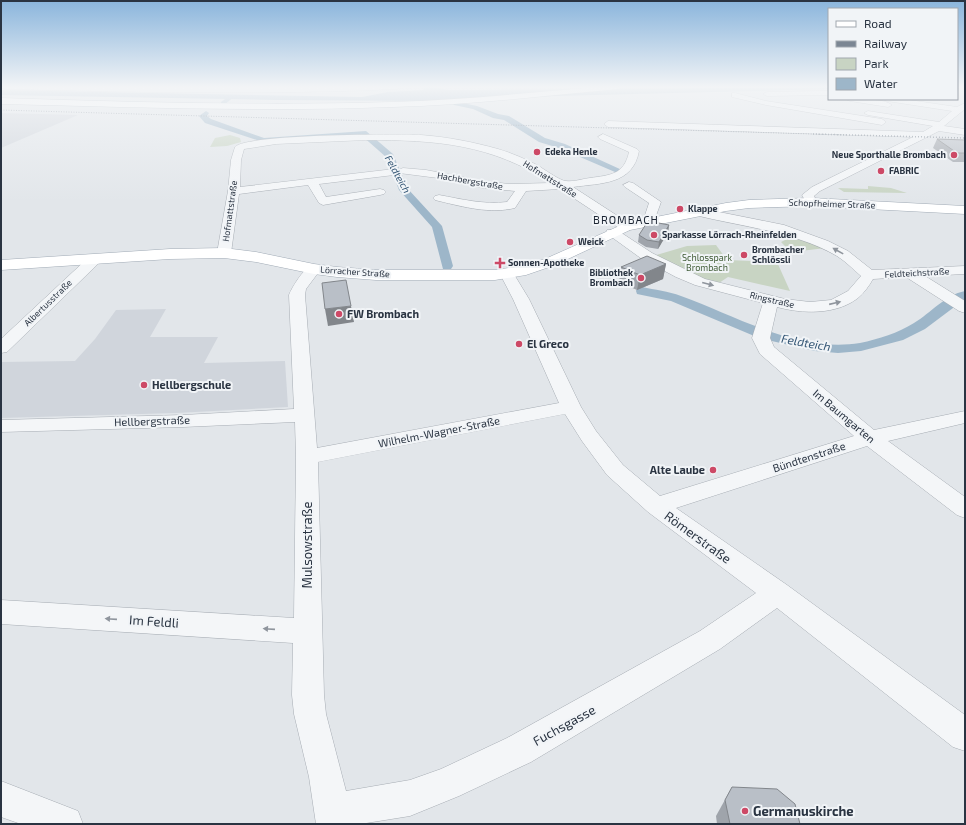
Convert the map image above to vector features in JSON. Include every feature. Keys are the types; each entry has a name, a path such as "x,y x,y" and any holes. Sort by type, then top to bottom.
{"main road":[{"name":"Schopfheimer Straße","path":"699,212 749,204 811,202 965,210"},
{"name":"Lörracher Straße","path":"1,265 170,254 224,253 256,257 314,269 376,275 482,276 507,274 526,270 550,262 626,227 649,221 699,212"}],"street":[{"path":"811,202 808,195 816,189 934,126"},
{"name":"Hachbergstraße","path":"234,191 398,172 424,172 494,186 522,188 561,185 616,177 624,172 630,164 634,151 603,137"},
{"name":"Hofmattstraße","path":"224,253 234,191 236,160 240,147 244,145 375,138 442,141 484,148 520,160 626,227"},
{"path":"312,182 323,201 380,192"},
{"path":"629,185 655,202 649,221"},
{"path":"439,198 476,205 500,207 511,205 522,188"},
{"path":"699,212 779,228 823,244 843,254 869,275"},
{"name":"Ringstraße","path":"612,233 671,270 700,282 771,302 796,306 838,303 852,296 869,275"},
{"name":"Albertusstraße","path":"1,348 95,259"},
{"name":"Mulsowstraße","path":"314,269 299,288 297,294 303,415 307,457 308,695 310,714 326,777 333,818"},
{"name":"Feldteichstraße","path":"869,275 965,270"},
{"name":"Römerstraße","path":"507,274 521,299 571,407 614,470 656,506 777,593 965,734"},
{"path":"911,274 957,303"},
{"name":"Im Baumgarten","path":"771,302 762,335 766,350 870,438 965,509"},
{"name":"Wilhelm-Wagner-Straße","path":"307,457 571,407"},
{"name":"Hellbergstraße","path":"1,426 183,421 303,415"},
{"name":"Bündtenstraße","path":"656,506 870,438 965,417"},
{"name":"Fuchsgasse","path":"333,818 410,798 447,784 519,750 710,640 777,593"},
{"name":"Im Feldli","path":"1,612 308,631"},
{"path":"1,799 65,824"}],"shaded area":[{"path":"1,126 54,126 1,148"},
{"name":"Hellbergschule","path":"166,309 150,337 218,337 204,363 285,361 288,407 177,413 1,418 1,362 75,361 95,339 116,310"}],"green space":[{"path":"230,135 240,138 241,142 227,146 210,147 215,138"},
{"path":"868,186 891,188 907,193 844,192 838,188 868,189"},
{"path":"793,236 826,248 792,252 784,250 787,248 781,242"},
{"name":"Schlosspark Brombach","path":"716,245 727,260 777,262 790,291 728,277 716,285 653,256 687,246"}],"building":[{"path":"937,139 965,140 965,153 957,153"},
{"path":"648,221 669,225 659,242 647,240 639,235"},
{"path":"647,256 666,264 640,275 621,267"},
{"path":"346,280 351,306 325,309 322,283"},
{"path":"732,787 777,789 795,804 800,824 730,824 725,800"}],"waterway":[{"name":"Feldteich","path":"221,126 263,140 363,133 390,156 404,190 437,226 447,266"},
{"path":"518,126 542,140 562,146 618,170"},
{"name":"Feldteich","path":"642,291 675,298 764,335 815,347 838,349 861,347 898,337 920,326 960,296 965,295"}],"railway":[{"path":"526,126 814,134"},
{"path":"814,134 965,138"},
{"path":"814,134 847,135"}],"place":[{"name":"Edeka Henle","path":"537,152"},
{"name":"Neue Sporthalle Brombach","path":"954,155"},
{"name":"FABRIC","path":"881,171"},
{"name":"Klappe","path":"680,209"},
{"name":"Sparkasse Lörrach-Rheinfelden","path":"654,235"},
{"name":"Weick","path":"570,242"},
{"name":"Brombacher Schlössli","path":"744,255"},
{"name":"Sonnen-Apotheke","path":"500,263"},
{"name":"Bibliothek Brombach","path":"641,278"},
{"name":"FW Brombach","path":"339,314"},
{"name":"El Greco","path":"519,344"},
{"name":"Hellbergschule","path":"144,385"},
{"name":"Alte Laube","path":"713,470"},
{"name":"Germanuskirche","path":"745,811"}],"district":[{"name":"BROMBACH","path":"626,220"}]}
